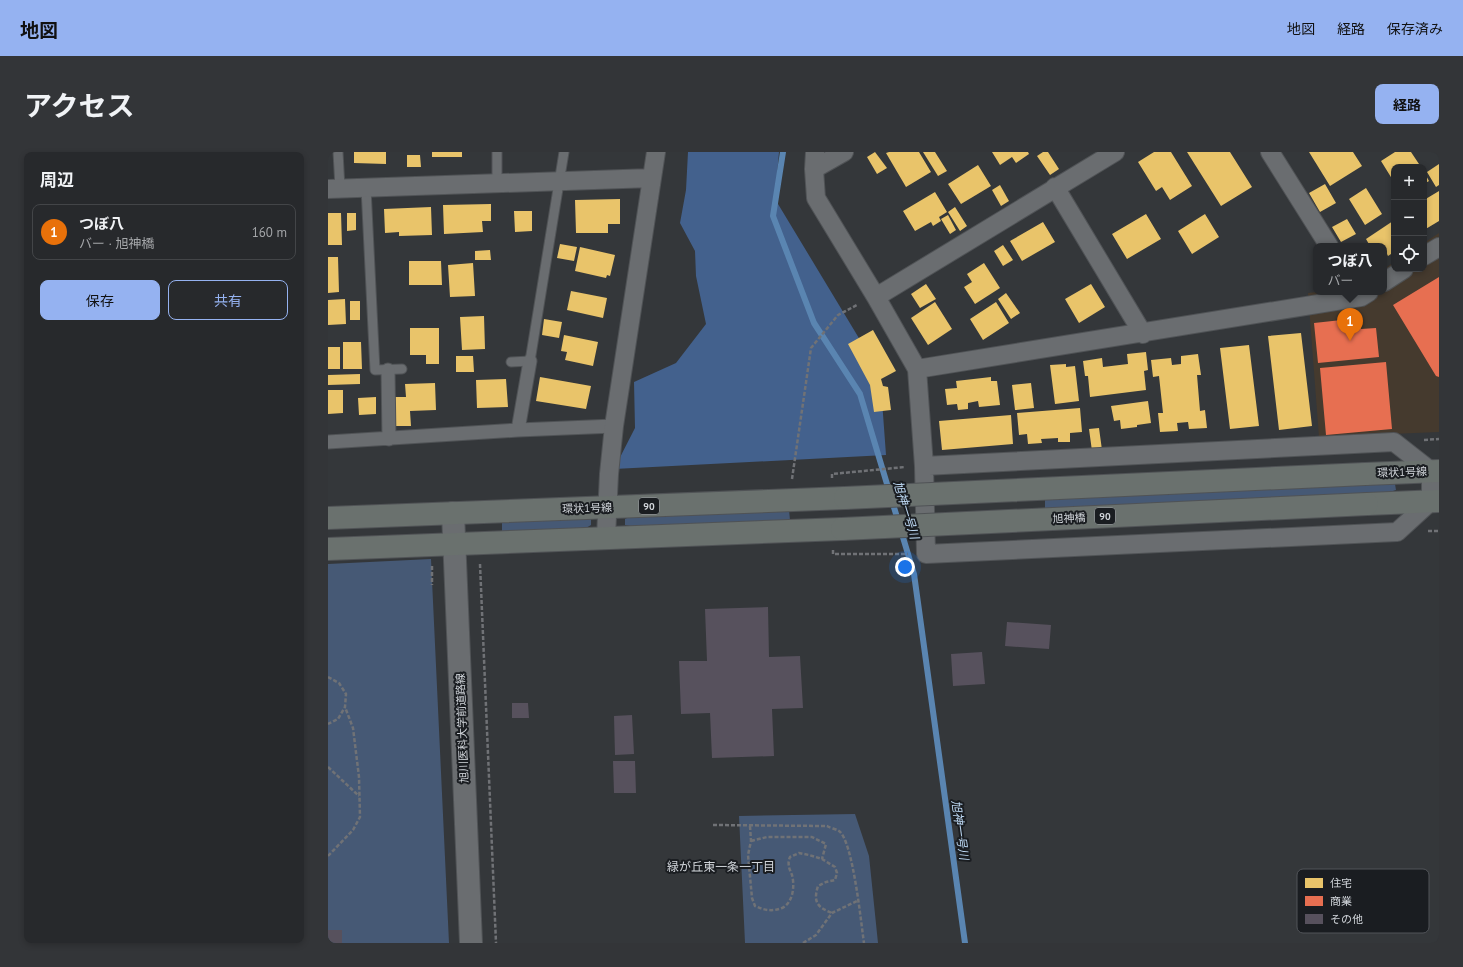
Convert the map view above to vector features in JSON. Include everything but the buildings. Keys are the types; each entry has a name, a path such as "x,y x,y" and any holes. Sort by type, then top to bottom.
{"main road":[{"name":"環状1号線","path":"328,518 845,498 1435,471"},
{"name":"旭神橋","path":"606,537 842,529 1435,501"},
{"name":"90","path":"328,549 606,537"}],"street":[{"path":"606,537 609,474 614,426 656,152"},
{"path":"844,152 815,161 816,198 876,297 916,369 924,466 926,554 1397,532 1435,501 1435,471 1394,442 924,466"},
{"path":"876,297 1115,152"},
{"path":"1270,152 1327,243"},
{"path":"334,188 652,178"},
{"path":"1055,187 1143,334"},
{"path":"1427,254 1439,246"},
{"path":"1387,280 1399,272"},
{"path":"916,369 1143,334 1358,295"},
{"path":"518,430 530,361"},
{"path":"388,370 389,439"},
{"path":"328,442 518,430 614,426"},
{"name":"旭川医科大学前道路線","path":"453,513 471,943"}],"lane":[{"path":"334,188 338,152"},
{"path":"497,152 497,183"},
{"path":"511,362 530,361 564,152"},
{"path":"366,188 375,370 402,369"}],"path":[{"path":"792,484 811,348 838,315 871,298 876,297"},
{"path":"840,474 924,466"},
{"path":"847,554 926,554"},
{"path":"480,557 496,943"},
{"path":"328,677 339,683 346,694 346,707 353,728 360,796 360,817 353,830 328,856"},
{"path":"328,724 338,719 346,707"},
{"path":"328,767 360,796"},
{"path":"713,825 827,826 839,831 846,841 859,900 864,943"},
{"path":"750,826 751,841 748,855 752,898 755,906 763,910 775,911 786,906 791,898 793,886 792,876 788,865 790,857 799,853 822,859 834,867 837,873 835,880 818,886 815,895 817,904 822,909 832,913"},
{"path":"751,841 767,837 812,837 826,844 822,859"},
{"path":"803,943 816,935 832,913 859,900"}],"shaded area":[{"path":"688,152 779,152 775,199 880,373 886,455 614,469 635,428 634,382 676,363 706,324 696,276 695,251 680,223 686,190"},
{"path":"1439,233 1439,432 1319,437 1308,293 1313,292 1313,295 1387,295 1387,267 1391,264 1391,272 1427,272 1427,241"},
{"path":"1390,483 1395,484 1396,490 1390,492 1045,509 1045,500"},
{"path":"789,510 790,520 625,525 625,519 629,517"},
{"path":"591,519 591,525 586,528 502,532 502,521"},
{"path":"431,559 449,943 328,943 328,564"},
{"path":"855,814 869,856 878,943 745,943 739,816"}],"waterway":[{"name":"旭神一号川","path":"783,152 773,216 814,323 860,394 914,574 965,943"}],"place":[{"name":"つぼ八","path":"1350,341"}],"district":[{"name":"緑が丘東一条一丁目","path":"721,867"}]}
